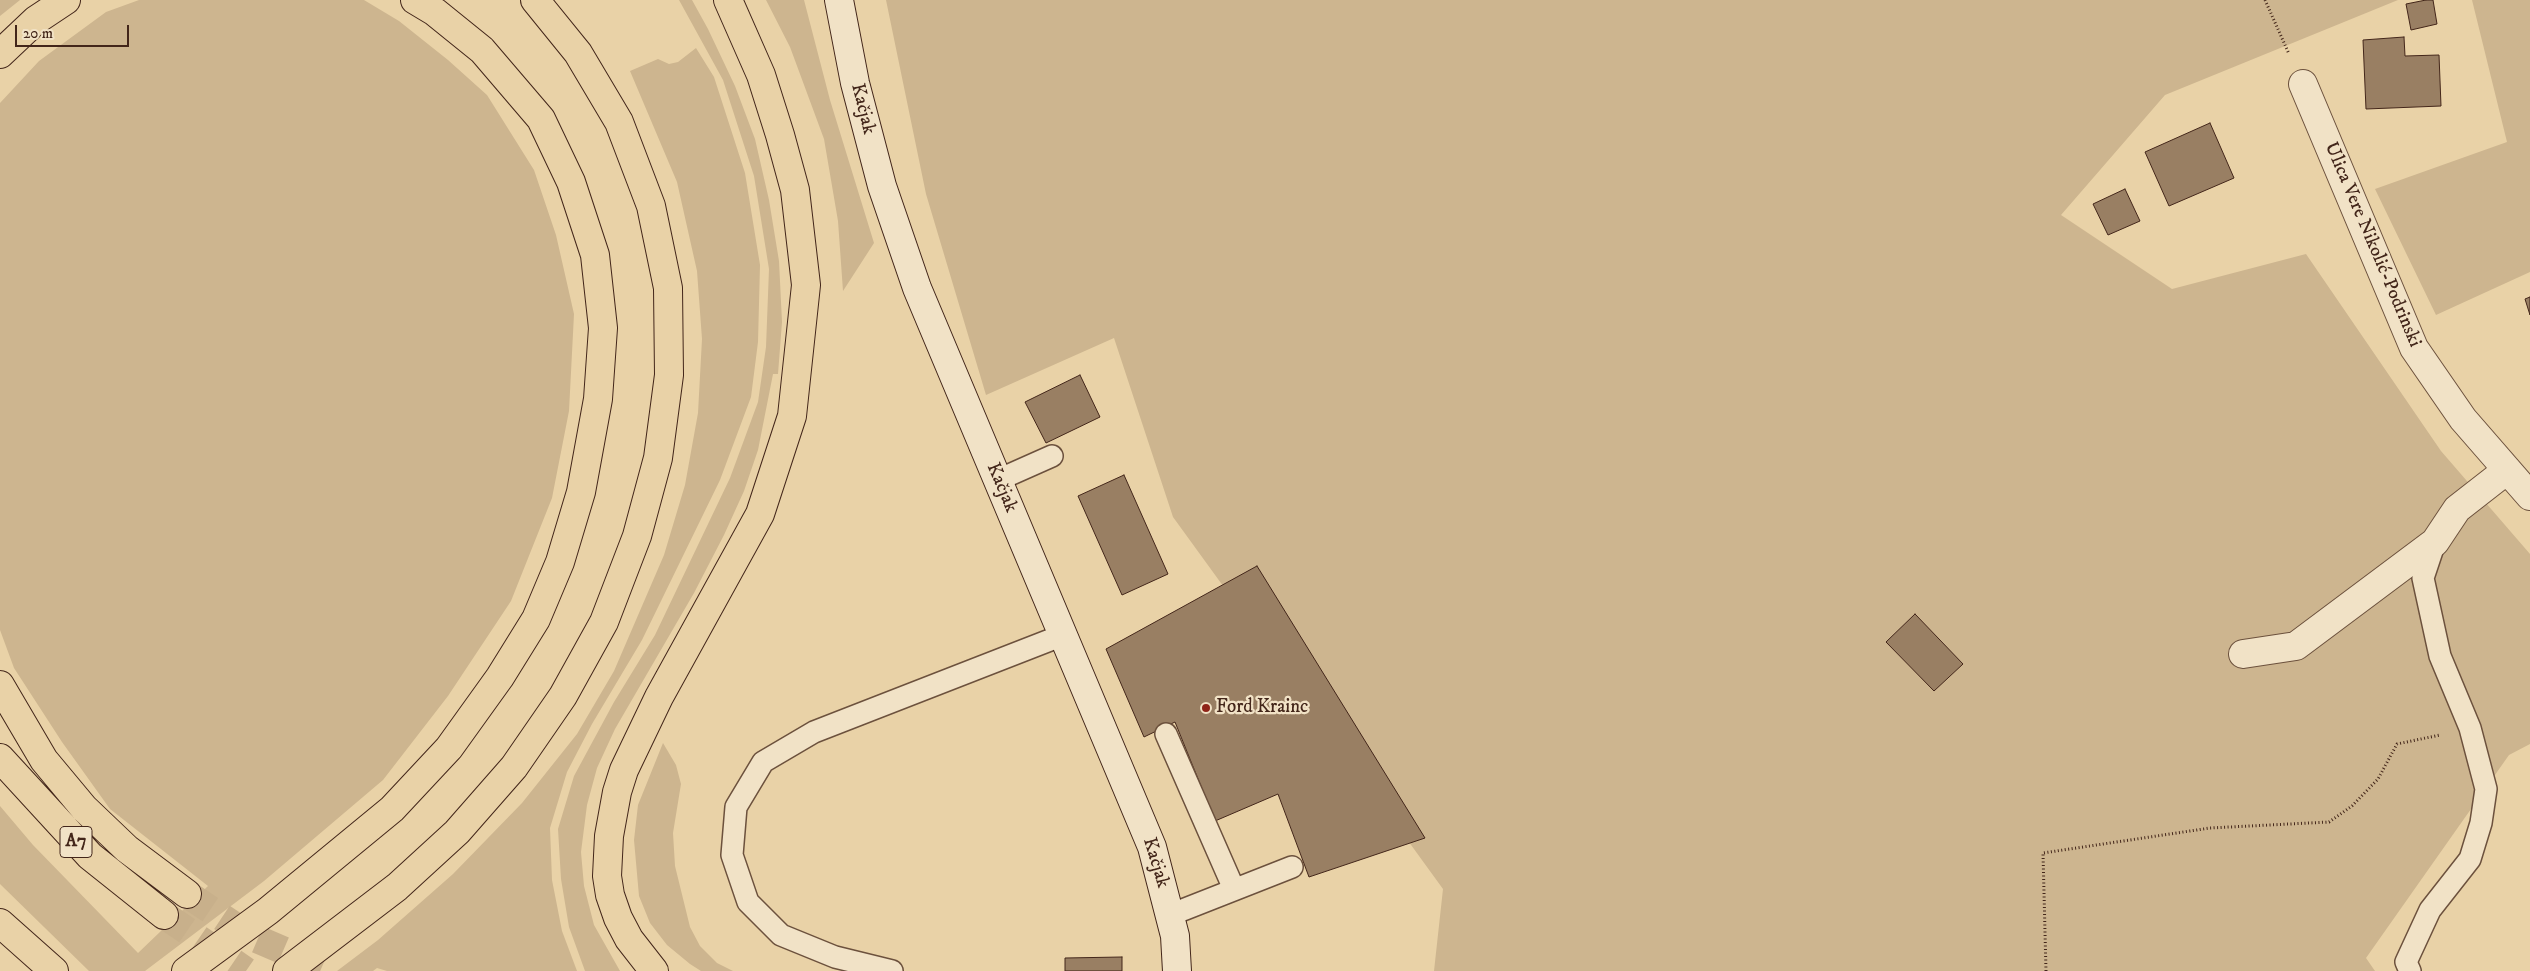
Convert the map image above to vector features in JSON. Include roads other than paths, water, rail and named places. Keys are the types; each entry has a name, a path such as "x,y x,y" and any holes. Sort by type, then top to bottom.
{"highway":[{"path":"0,54 36,20 66,0"},
{"path":"186,971 268,911 392,809 449,748 500,677 536,619 560,562 581,492 598,399 603,328 595,255 571,182 541,119 482,50 435,12 415,0"},
{"path":"287,971 397,887 457,832 514,767 563,696 604,622 637,536 658,458 669,375 668,288 651,206 619,122 578,53 535,0"},
{"path":"654,971 629,939 618,918 610,894 607,876 609,836 617,792 624,770 659,697 760,514 792,416 806,285 795,190 783,144 762,75 728,0"},
{"path":"0,685 44,760 84,808 127,849 187,894"},
{"name":"A7","path":"0,758 90,856 164,915"},
{"path":"0,923 54,971"}],"main road":[{"name":"Kačjak","path":"839,0 855,83 882,186 922,302 1152,847 1175,936 1177,971"},
{"name":"Ulica Vere Nikolić-Podrinski","path":"2303,84 2414,348 2463,419 2530,496"},
{"path":"2243,654 2296,646 2435,542 2457,509 2507,470"}],"lane":[{"path":"998,480 1052,456"},
{"path":"2410,971 2406,962 2430,910 2470,859 2481,823 2486,789 2470,728 2440,656 2424,578 2435,542"},
{"path":"892,971 835,958 780,934 748,902 732,855 736,807 763,762 814,732 1063,635"},
{"path":"1166,734 1234,889"},
{"path":"1170,915 1292,867"}],"tunnel":[{"path":"187,894 250,936 331,971"},
{"path":"164,915 246,971"}],"place":[{"name":"Ford Krainc","path":"1206,708"}]}
